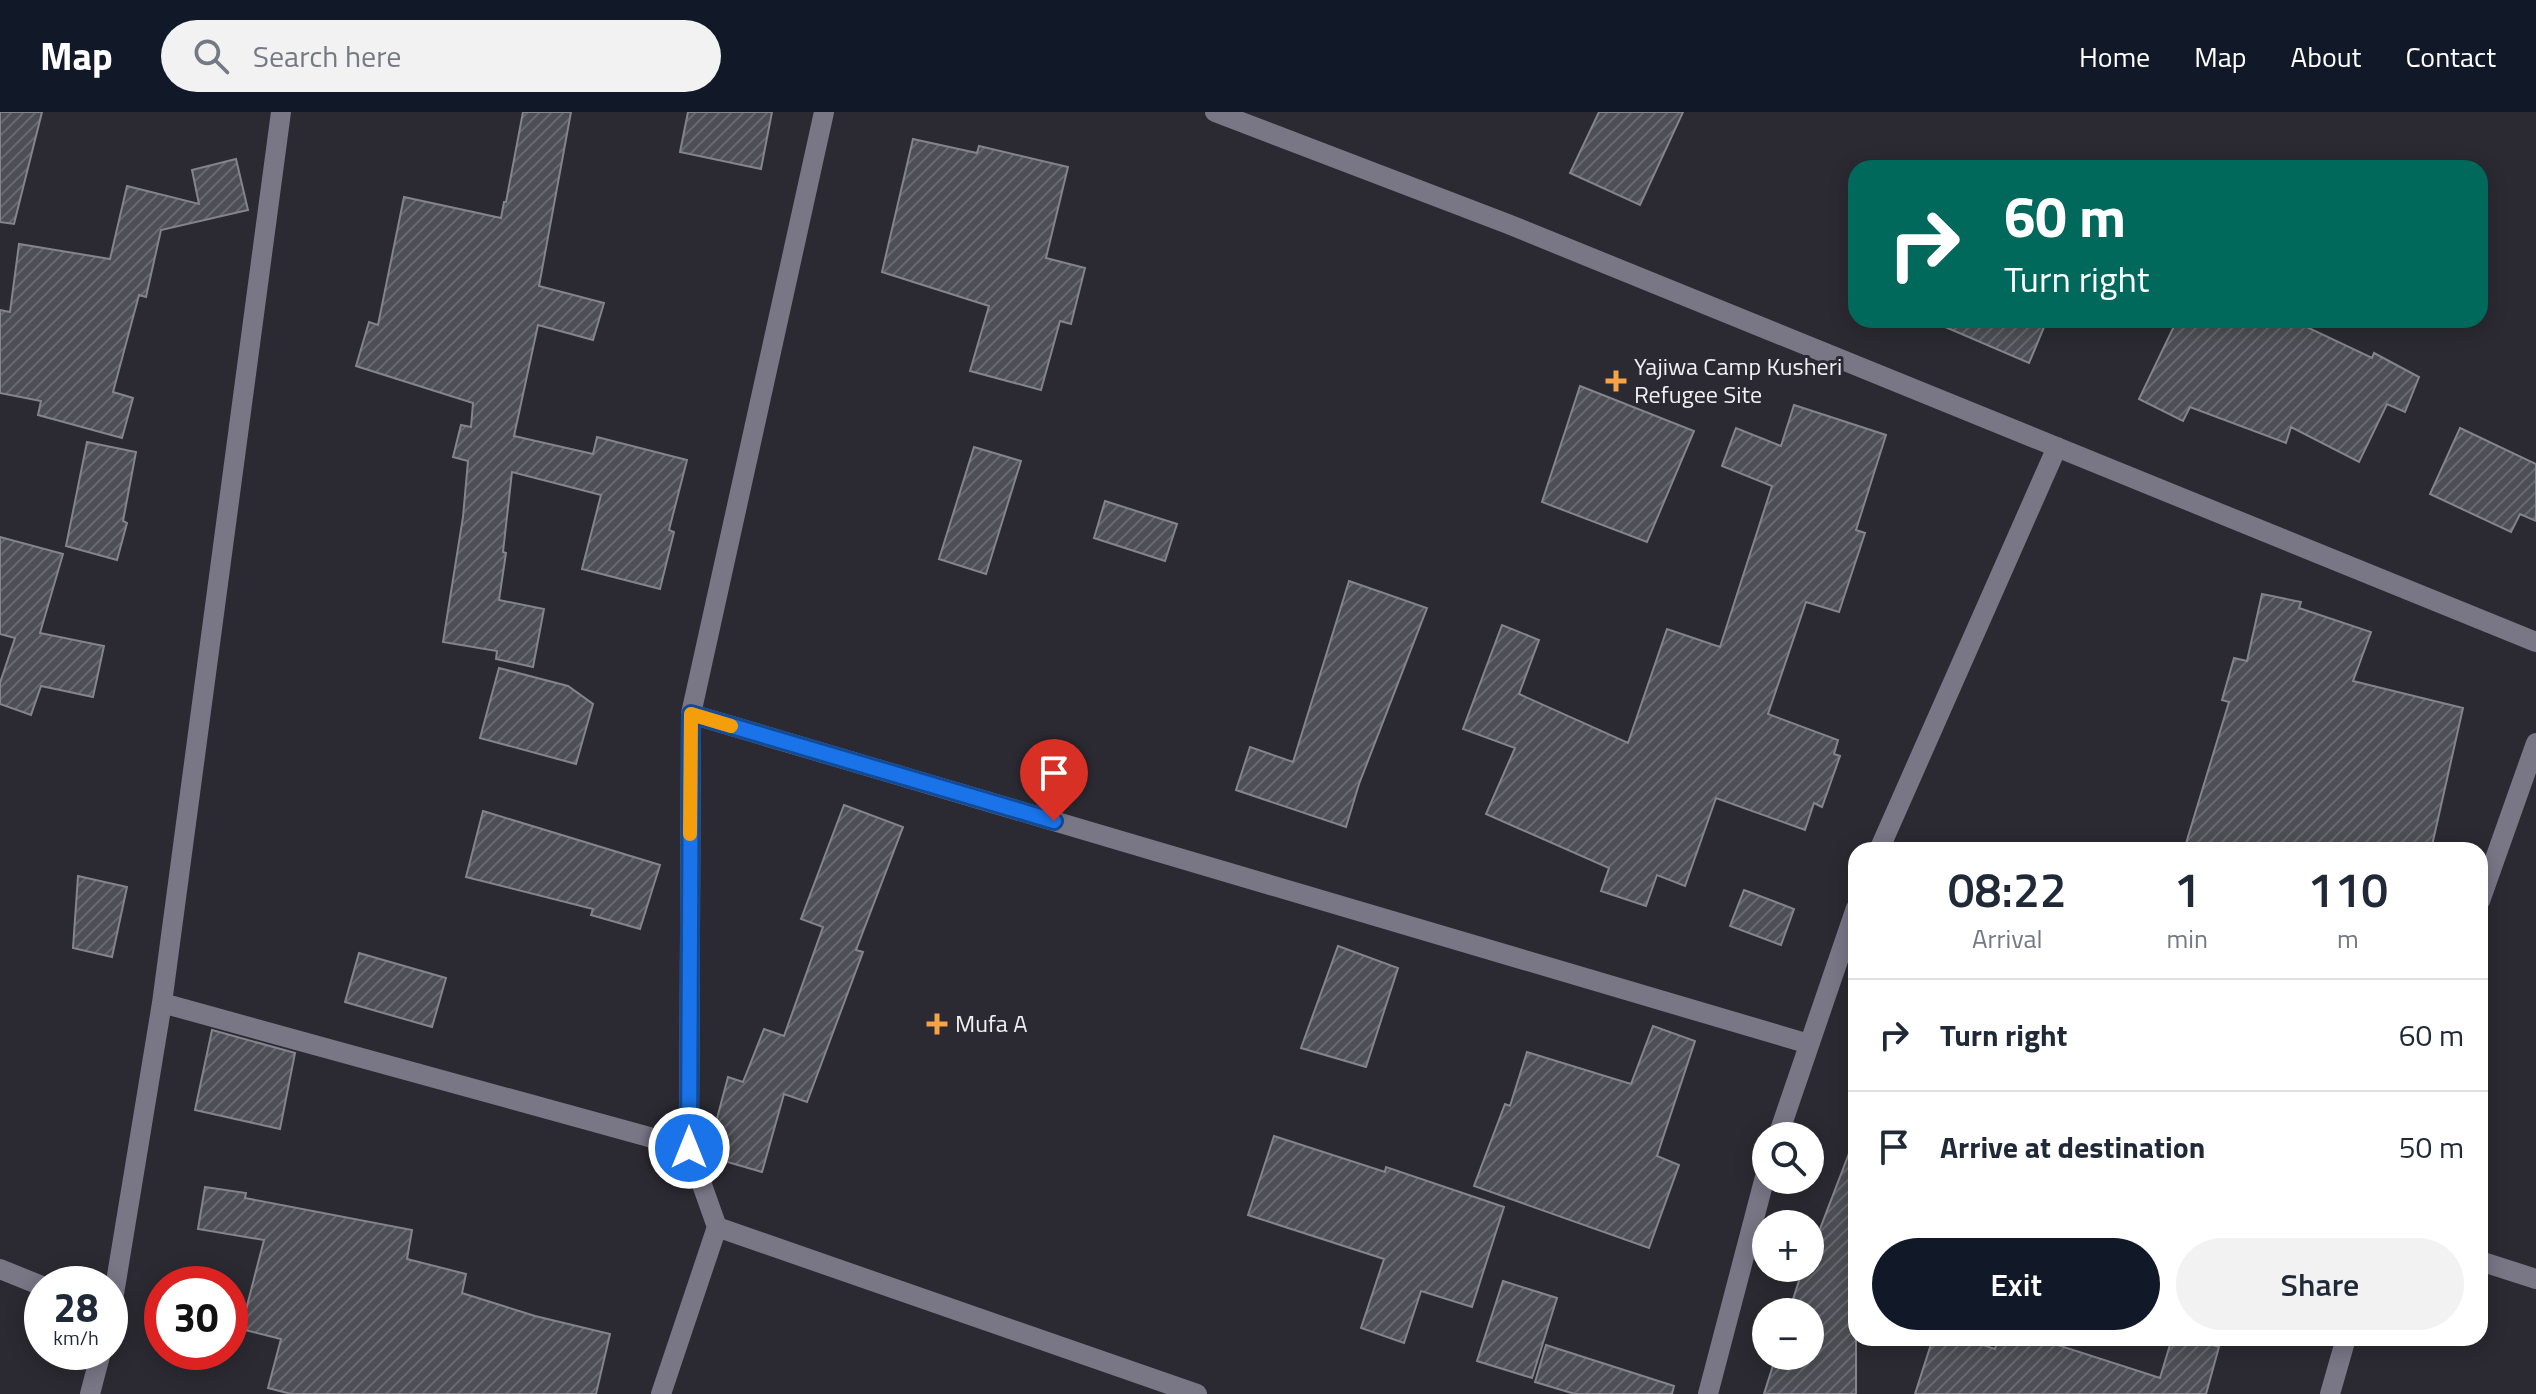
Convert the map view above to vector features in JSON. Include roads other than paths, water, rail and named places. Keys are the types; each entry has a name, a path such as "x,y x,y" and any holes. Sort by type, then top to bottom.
{"street":[{"path":"118,1266 162,1003 281,112"},
{"path":"661,1394 717,1227 689,1148 691,714 824,112"},
{"path":"1215,112 1508,224 2536,642"},
{"path":"1883,842 2057,447"},
{"path":"691,714 1809,1044"},
{"path":"2488,878 2536,743"},
{"path":"1783,1122 1848,931"},
{"path":"162,1003 689,1148"},
{"path":"1708,1394 1760,1194"},
{"path":"717,1227 1197,1394"},
{"path":"2488,1264 2536,1279"},
{"path":"0,1269 24,1279"},
{"path":"2330,1394 2344,1346"},
{"path":"90,1394 96,1370"}],"place":[{"name":"Yajiwa Camp Kusheri Refugee Site","path":"1616,381"},
{"name":"Mufa A","path":"937,1024"}]}
